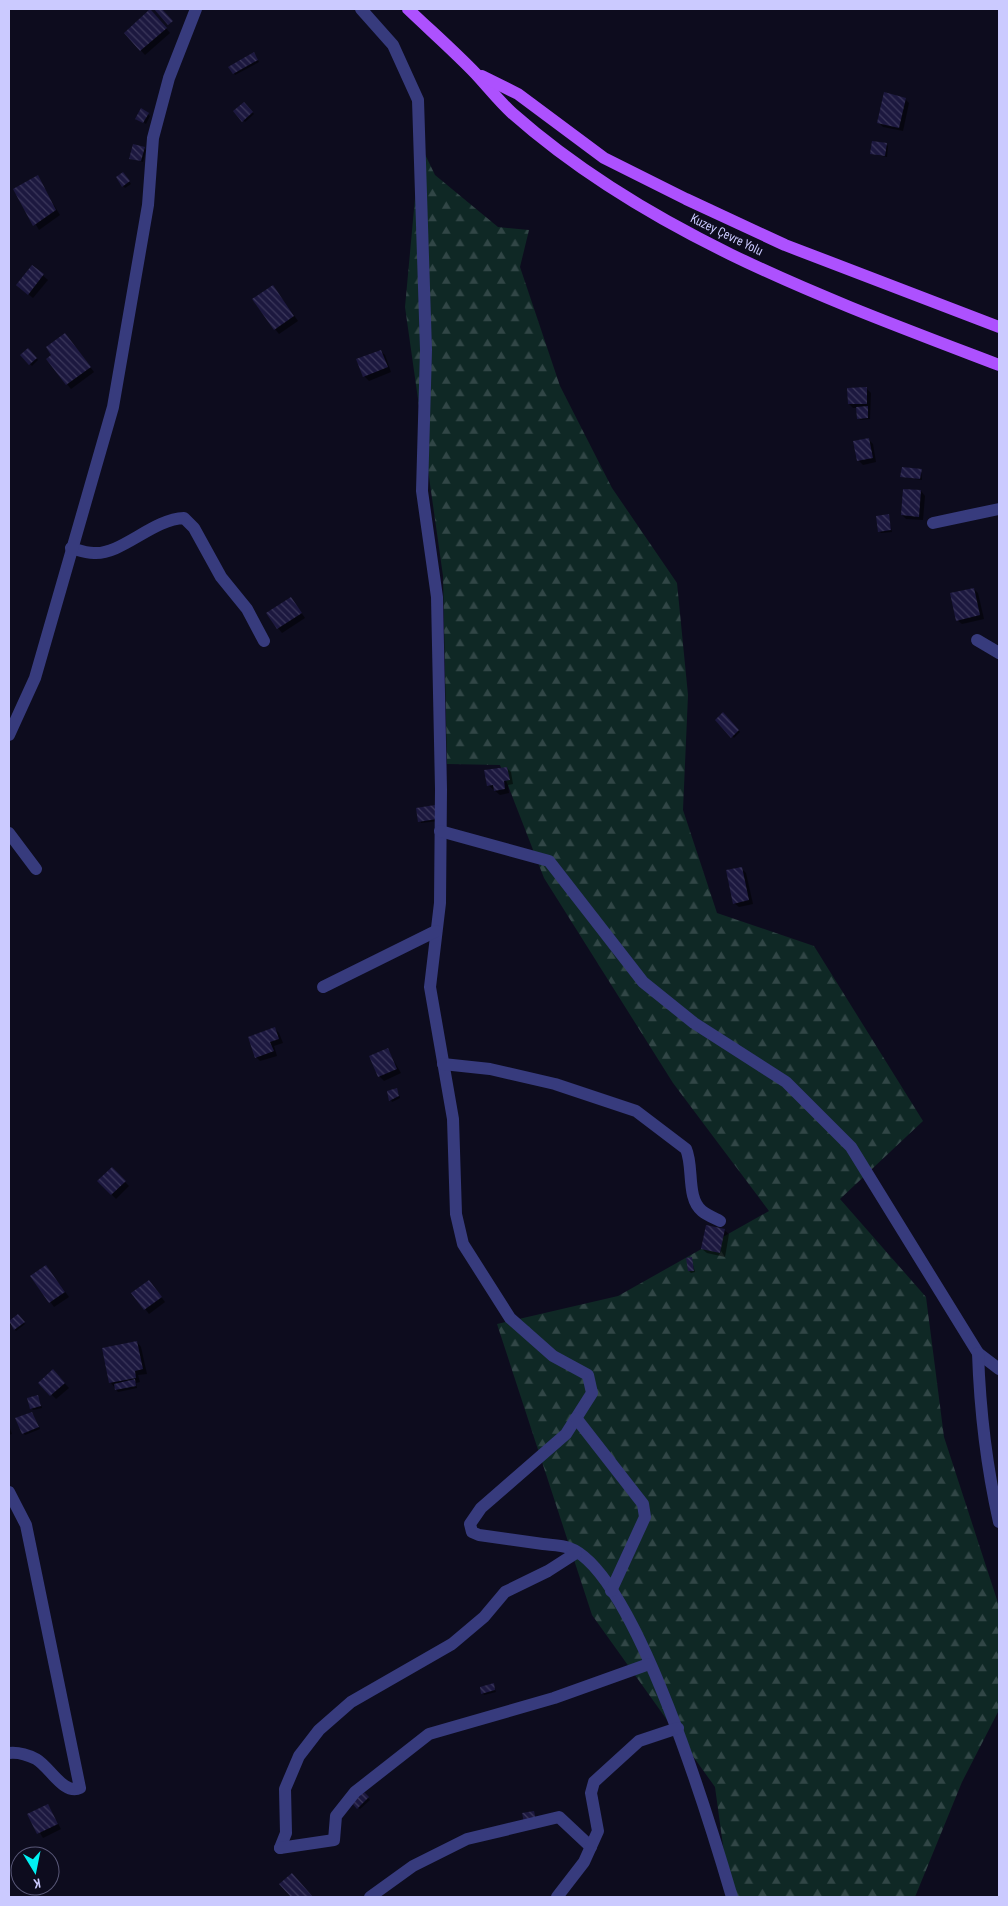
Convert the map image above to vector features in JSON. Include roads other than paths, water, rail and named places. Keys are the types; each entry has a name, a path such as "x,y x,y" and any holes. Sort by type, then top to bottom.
{"main road":[{"name":"Kuzey Çevre Yolu","path":"408,9 475,73 512,112 587,171 648,212 723,250 859,312 999,365"},
{"name":"Kuzey Çevre Yolu","path":"475,73 518,94 604,158 686,200 785,245 999,327"}],"street":[{"path":"9,735 35,678 71,548 99,458 119,382 127,320 148,205 150,159 158,115 169,78 196,9"},
{"path":"360,9 393,45 418,100 426,350 422,491 437,597 440,903 430,987 453,1119 456,1214 463,1244 510,1318 553,1356 588,1375 592,1394 566,1434 481,1508 470,1524 472,1532 479,1535 570,1548 596,1566 630,1622 678,1728 708,1816 732,1897"},
{"path":"933,522 999,509"},
{"path":"71,548 96,554 174,518 184,518 194,528 221,577 247,609 264,641"},
{"path":"977,640 999,653"},
{"path":"440,831 549,861 643,982 694,1023 786,1082 850,1147 978,1353 999,1369"},
{"path":"9,834 36,869"},
{"path":"323,986 436,931"},
{"path":"443,1064 490,1069 554,1084 636,1111 686,1150 690,1157 694,1200 701,1210 720,1221"},
{"path":"978,1353 985,1458 999,1522"},
{"path":"576,1418 643,1504 645,1517 611,1591"},
{"path":"9,1492 26,1525 80,1788 73,1790 66,1787 37,1759 24,1754 9,1753"},
{"path":"576,1552 548,1571 506,1592 484,1617 452,1644 351,1702 320,1730 298,1756 286,1789 286,1833 280,1848 334,1840 336,1816 355,1792 371,1782 429,1734 554,1698 649,1664"},
{"path":"557,1897 584,1862 598,1831 591,1793 594,1782 639,1741 678,1728"},
{"path":"370,1897 414,1866 467,1839 499,1830 559,1817 591,1847"}]}
